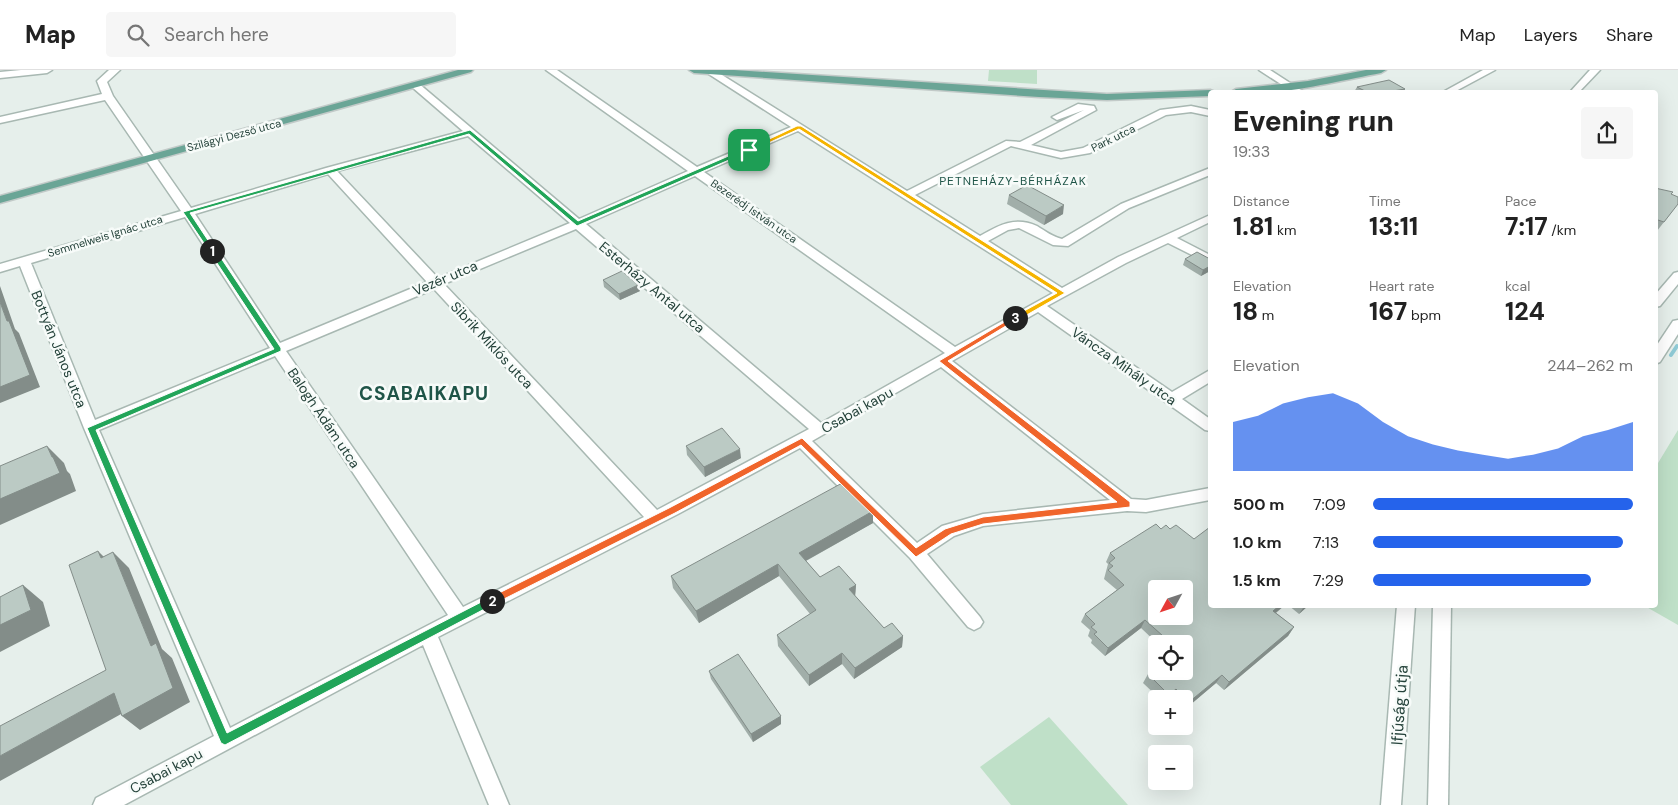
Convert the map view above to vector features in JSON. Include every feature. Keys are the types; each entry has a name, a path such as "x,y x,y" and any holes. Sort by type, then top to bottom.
{"main road":[{"name":"Szilágyi Dezső utca","path":"0,200 468,70"},
{"path":"694,70 1039,94 1107,96 1208,93"},
{"path":"1276,90 1381,70"}],"street":[{"path":"0,75 47,70"},
{"path":"0,120 108,96 102,81 115,70"},
{"name":"Bezerédj István utca","path":"551,70 698,172 949,357 1127,505"},
{"path":"1264,70 1296,90"},
{"path":"1452,90 1490,70"},
{"path":"1576,90 1595,70"},
{"path":"709,71 1062,293"},
{"name":"Esterházy Antal utca","path":"415,85 820,430"},
{"name":"Balogh Ádám utca","path":"108,96 460,617"},
{"path":"1023,145 1091,110 1086,106 1081,106 1057,118"},
{"name":"Park utca","path":"907,195 1010,143 1061,155 1086,151 1164,112 1191,109 1208,113"},
{"name":"Vezér utca","path":"91,428 577,224 799,127"},
{"name":"Semmelweis Ignác utca","path":"0,268 330,170 470,132"},
{"name":"Sibrik Miklós utca","path":"330,170 655,518"},
{"path":"980,241 1012,225 1022,224 1056,243 1064,243 1125,206 1208,172"},
{"name":"Csabai kapu","path":"102,805 426,634 655,518 802,440 1122,260 1208,219"},
{"path":"1168,238 1208,259"},
{"name":"Bottyán János utca","path":"24,261 91,428 225,740"},
{"path":"1658,299 1678,276"},
{"name":"Váncza Mihály utca","path":"1038,306 1208,425"},
{"path":"1658,348 1678,324"},
{"path":"1172,400 1208,377"},
{"path":"802,440 916,553 974,622"},
{"path":"916,553 948,532 983,520 1127,505 1146,506 1208,494"},
{"name":"Ifjúság útja","path":"1391,805 1406,608"},
{"path":"1438,805 1442,608"},
{"path":"426,634 499,805"}],"green space":[{"path":"989,70 1037,70 1037,84 988,81"},
{"path":"1678,430 1678,625 1648,608 1658,608 1658,463"},
{"path":"1049,717 1128,805 1011,805 980,767"}],"building":[{"path":"1389,80 1405,89 1363,90 1357,87"},
{"path":"1027,185 1064,205 1046,216 1009,195"},
{"path":"1658,189 1673,192 1671,194 1678,197 1678,204 1664,222 1658,220"},
{"path":"1197,252 1208,258 1208,267 1203,270 1185,259"},
{"path":"622,271 638,285 619,294 603,280"},
{"path":"0,302 30,375 0,387"},
{"path":"722,428 740,449 704,467 686,446"},
{"path":"47,446 60,473 0,499 0,466"},
{"path":"844,482 873,511 799,553 820,577 839,566 856,585 849,589 884,628 892,623 903,636 855,668 842,653 809,675 777,635 816,610 778,564 696,611 671,576"},
{"path":"1156,524 1161,529 1166,525 1170,529 1176,525 1194,539 1208,528 1208,608 1276,608 1273,611 1294,627 1229,682 1222,675 1193,699 1193,690 1164,690 1154,680 1193,680 1193,635 1162,635 1151,625 1193,625 1193,580 1148,580 1148,623 1145,620 1108,648 1094,634 1097,632 1091,627 1095,624 1085,614 1124,585 1108,570 1113,566 1109,563 1115,558 1110,553"},
{"path":"98,551 101,558 113,552 151,646 156,643 173,688 122,716 114,693 0,756 0,726 106,670 69,565"},
{"path":"23,585 31,610 0,625 0,597"},
{"path":"738,654 781,716 751,734 709,671"}],"waterway":[{"path":"1671,355 1677,346"}],"district":[{"name":"PETNEHÁZY-BÉRHÁZAK","path":"1013,181"},
{"name":"CSABAIKAPU","path":"424,393"}],"route":[{"path":"799,127 1062,293 943,361 1127,505 983,520 948,532 916,553 802,440 672,510 426,634 225,740 91,428 278,350 186,212 470,132 577,224 749,150 799,127"}]}
